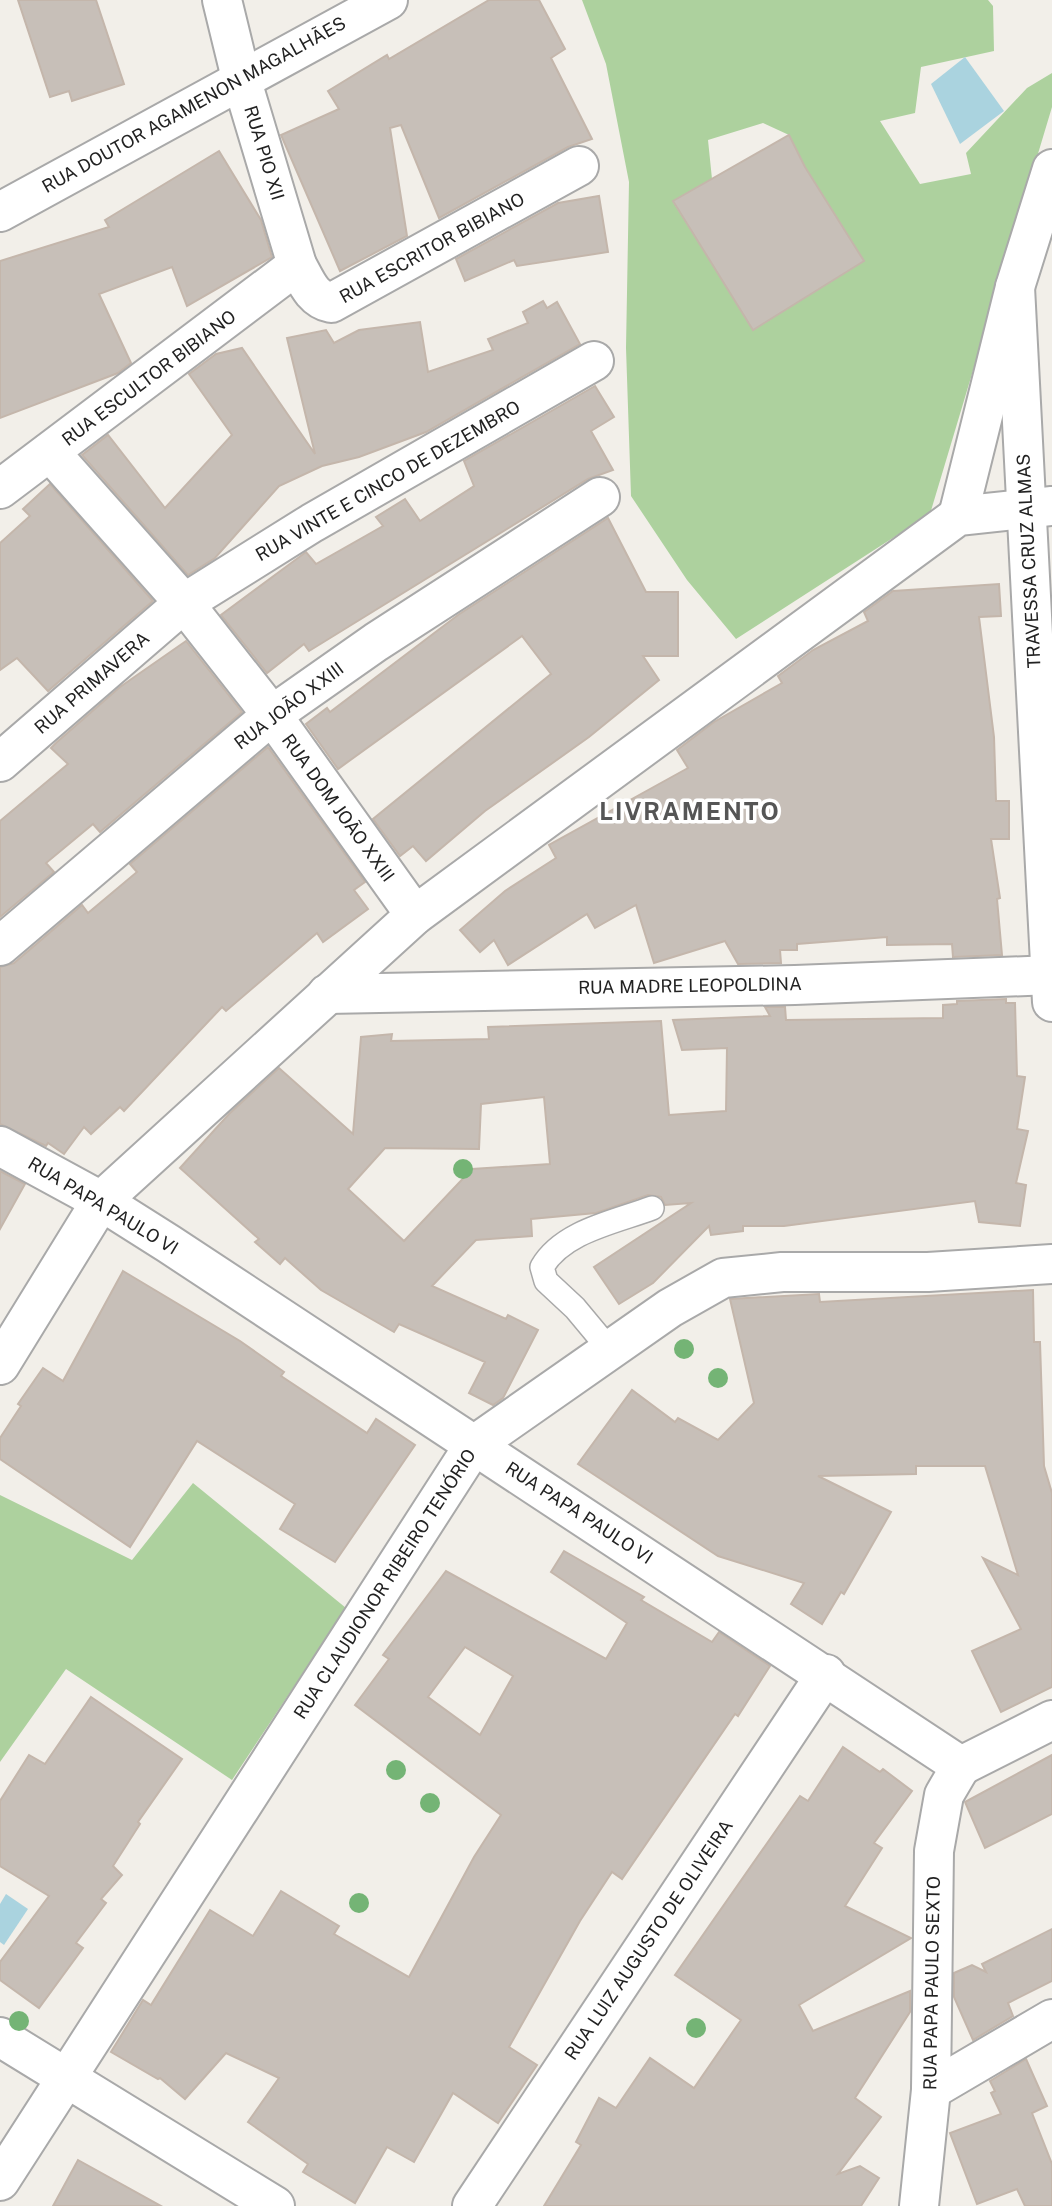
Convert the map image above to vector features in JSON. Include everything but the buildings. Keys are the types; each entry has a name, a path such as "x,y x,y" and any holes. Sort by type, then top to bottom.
{"street":[{"name":"RUA PIO XII","path":"222,0 241,78 298,265"},
{"name":"RUA DOUTOR AGAMENON MAGALHÃES","path":"0,212 388,0"},
{"name":"RUA ESCRITOR BIBIANO","path":"298,265 310,289 321,301 331,303 579,166"},
{"path":"958,516 1015,286 1052,169"},
{"name":"RUA ESCULTOR BIBIANO","path":"0,489 298,265"},
{"name":"TRAVESSA CRUZ ALMAS","path":"1015,286 1039,507 1052,984"},
{"name":"RUA VINTE E CINCO DE DEZEMBRO","path":"184,603 312,523 594,361"},
{"name":"RUA DOM JOÃO XXIII","path":"50,452 184,603 272,715 415,915"},
{"name":"RUA JOÃO XXIII","path":"0,946 272,715 376,642 600,497"},
{"path":"0,1365 101,1201 415,915 958,516 1039,507"},
{"name":"RUA PRIMAVERA","path":"0,762 184,603"},
{"name":"RUA MADRE LEOPOLDINA","path":"327,994 795,985 1052,984"},
{"name":"RUA PAPA PAULO VI","path":"0,1146 101,1201 826,1674 961,1766"},
{"name":"RUA CLAUDIONOR RIBEIRO TENÓRIO","path":"0,2182 474,1445 670,1308 723,1278 782,1272 928,1272 1052,1264"},
{"name":"RUA LUIZ AUGUSTO DE OLIVEIRA","path":"472,2206 826,1674"},
{"path":"961,1766 1052,1720"},
{"name":"RUA PAPA PAULO SEXTO","path":"919,2206 931,2090 933,1851 944,1796 961,1766"},
{"path":"931,2090 1052,2019"},
{"path":"0,2037 275,2206"}],"lane":[{"path":"610,1350 575,1308 546,1281 542,1267 550,1253 567,1241 652,1208"}],"green space":[{"path":"582,0 988,0 993,6 994,51 921,67 915,113 880,121 920,184 971,174 966,153 1027,88 1052,73 1052,107 930,514 736,639 687,580 631,496 626,348 629,182 606,64","holes":["763,123 789,135 805,167 753,329 673,202 712,179 708,140"]},
{"path":"193,1483 346,1608 232,1780 66,1669 0,1762 0,1495 132,1560"}],"water":[{"path":"965,57 1004,111 960,144 931,84"},
{"path":"6,1894 28,1909 4,1945 0,1942 0,1904"}],"district":[{"name":"LIVRAMENTO","path":"690,812"}]}
